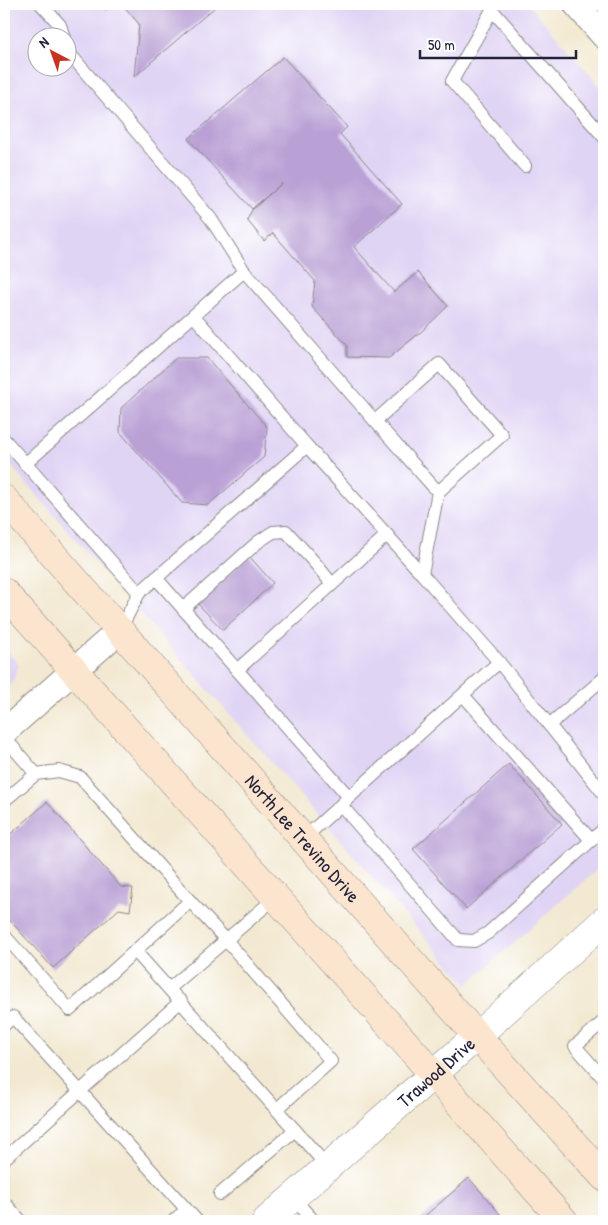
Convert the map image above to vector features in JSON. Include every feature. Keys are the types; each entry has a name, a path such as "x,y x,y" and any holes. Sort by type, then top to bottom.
{"main road":[{"name":"North Lee Trevino Drive","path":"4,499 477,1036 604,1177"},
{"path":"6,600 73,671 564,1221"}],"street":[{"path":"576,4 604,36"},
{"path":"4,732 120,630"},
{"name":"Trawood Drive","path":"266,1221 477,1036 604,921"}],"lane":[{"path":"41,4 61,28"},
{"path":"525,166 452,81 489,7 604,138"},
{"path":"78,64 211,219 244,270 438,492"},
{"path":"25,464 244,270"},
{"path":"194,316 499,662 604,794"},
{"path":"374,421 439,364 502,435 438,492 422,574"},
{"path":"4,439 138,593"},
{"path":"120,630 138,593 308,446"},
{"path":"183,609 258,542 273,532 286,532 332,584"},
{"path":"237,670 388,535"},
{"path":"156,578 237,670 458,940 474,941 488,933 604,829"},
{"path":"303,839 499,662"},
{"path":"549,725 604,678"},
{"path":"463,695 592,840"},
{"path":"4,736 36,774"},
{"path":"4,801 36,774 58,771 80,777 226,940 331,1061 277,1109"},
{"path":"170,988 275,898"},
{"path":"4,935 70,1010 190,901"},
{"path":"135,951 328,1167"},
{"path":"4,1159 181,1001"},
{"path":"4,1025 12,1017 197,1221"},
{"path":"604,1021 575,1046 604,1079"},
{"path":"220,1194 295,1130"},
{"path":"293,1198 314,1221"},
{"path":"4,1202 21,1221"},
{"path":"173,1221 186,1210"}],"shaded area":[{"path":"4,4 528,4 604,90 604,863 467,985 4,458"},
{"path":"4,647 19,665 13,681 4,690"}],"building":[{"path":"100,4 113,4 106,10"},
{"path":"122,4 212,4 215,7 134,77 139,24"},
{"path":"283,57 347,127 340,134 402,204 354,247 394,292 418,272 448,306 422,331 389,358 347,357 347,345 312,307 315,281 273,233 264,241 247,220 252,210 282,183 252,209 188,139"},
{"path":"176,358 207,358 267,427 264,457 208,505 182,503 120,432 121,408"},
{"path":"249,556 273,583 223,630 197,603"},
{"path":"509,764 562,824 466,909 413,849"},
{"path":"47,802 121,887 133,888 130,911 119,909 53,968 4,914 4,840"},
{"path":"469,1178 506,1221 419,1221"}]}
